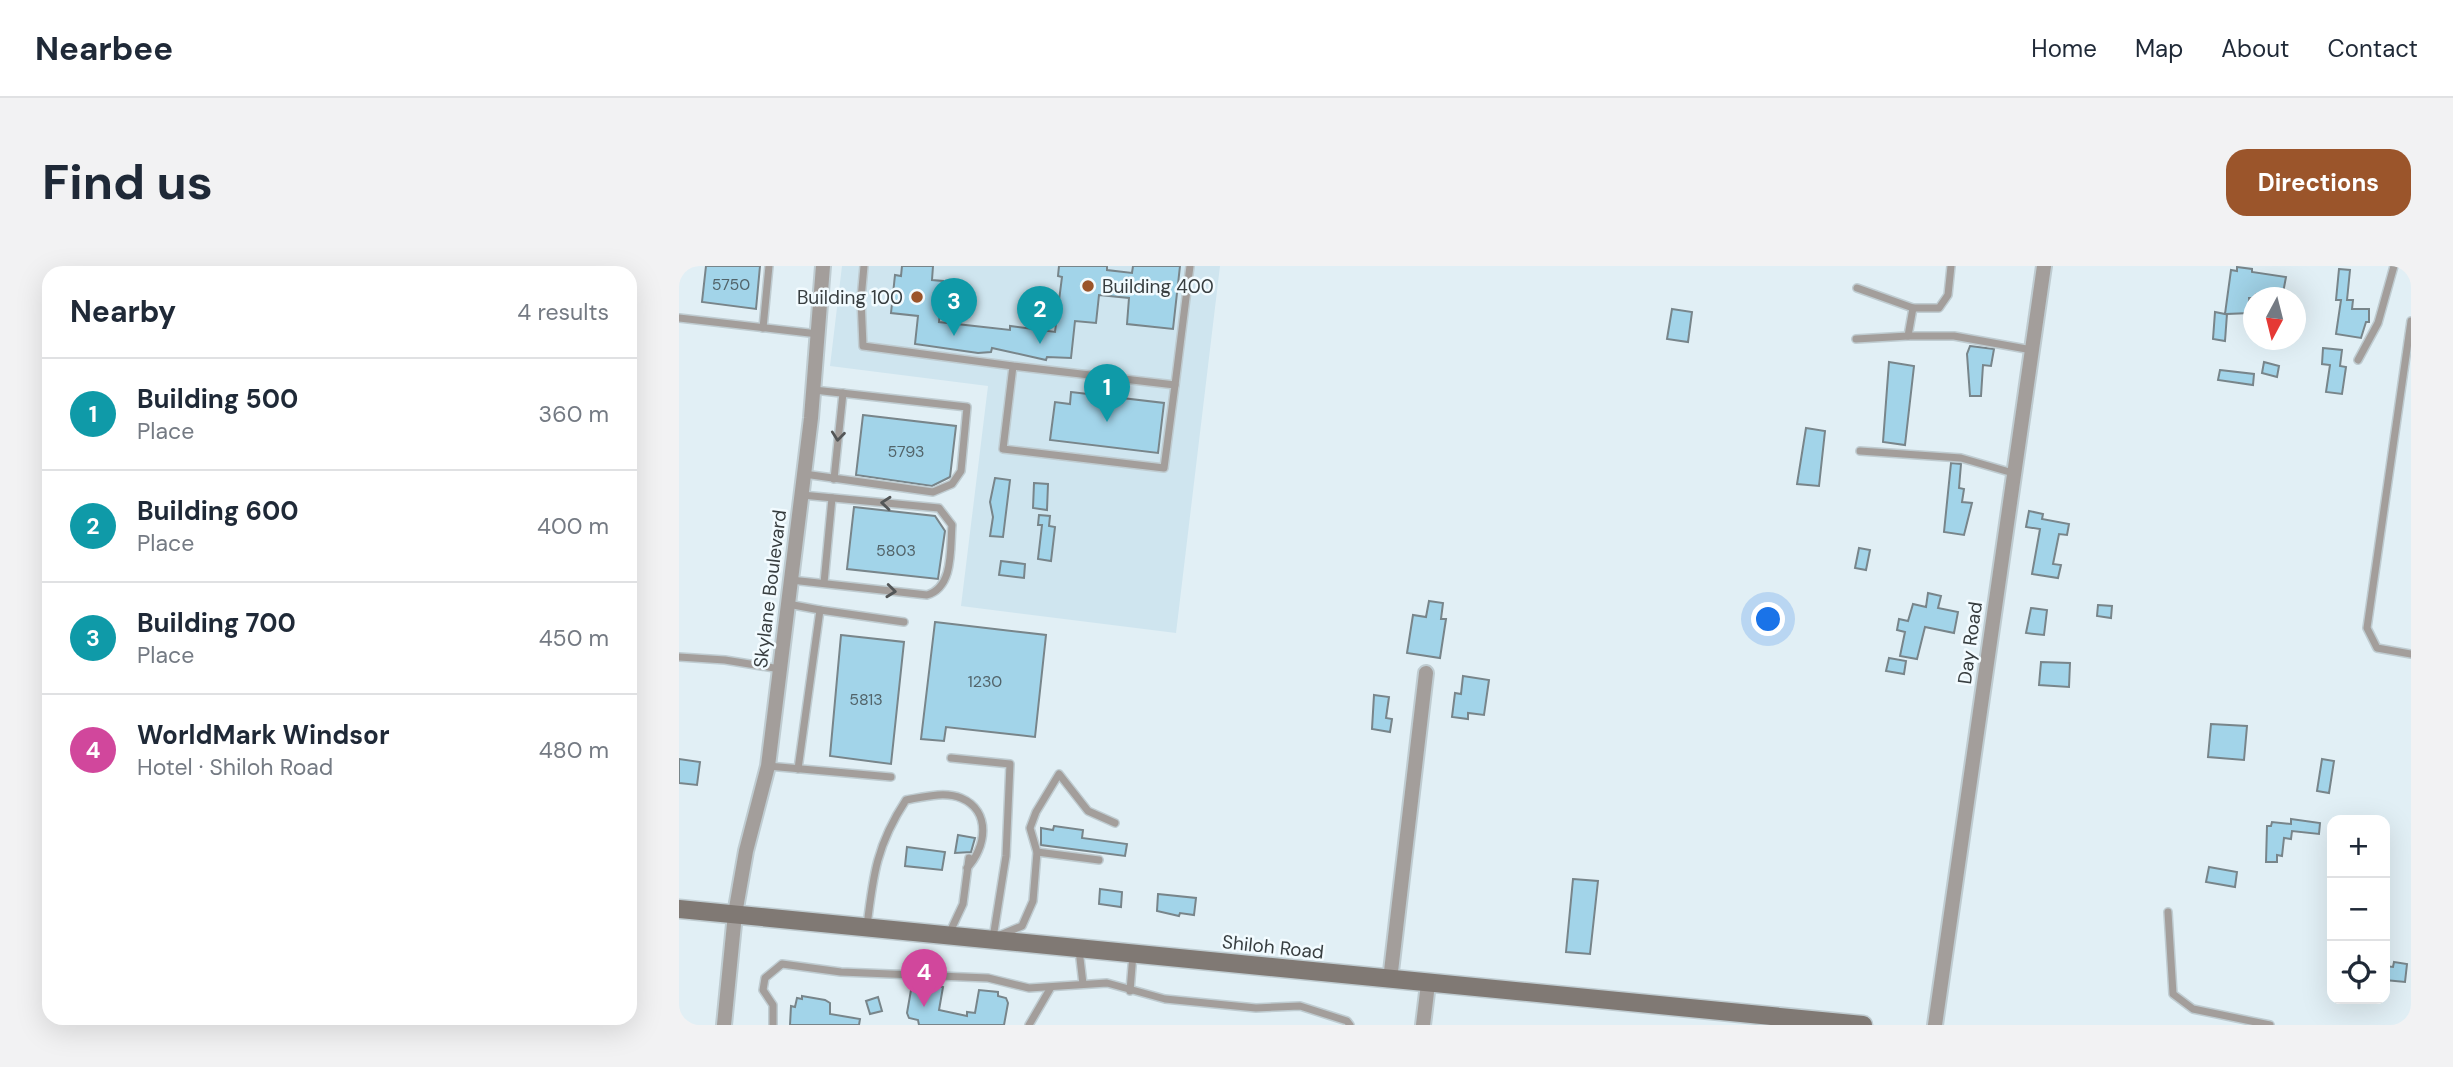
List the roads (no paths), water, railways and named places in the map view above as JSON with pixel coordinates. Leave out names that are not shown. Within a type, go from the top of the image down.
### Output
[{"type":"main road","name":"Shiloh Road","points":[[679,909],[1863,1025]]},
{"type":"street","name":"Skylane Boulevard","points":[[724,1025],[735,914],[746,851],[768,766],[804,474],[819,334],[823,266]]},
{"type":"street","name":"Day Road","points":[[1935,1025],[2044,266]]},
{"type":"street","points":[[1389,980],[1426,673]]},
{"type":"street","points":[[1423,1025],[1428,984]]},
{"type":"lane","points":[[763,328],[769,266]]},
{"type":"lane","points":[[864,266],[861,299],[863,346],[1175,385]]},
{"type":"lane","points":[[1013,366],[1003,449],[1164,468],[1190,266]]},
{"type":"lane","points":[[1857,288],[1913,308],[1939,308],[1948,295],[1951,266]]},
{"type":"lane","points":[[2358,360],[2378,324],[2394,266]]},
{"type":"lane","points":[[1908,336],[1913,308]]},
{"type":"lane","points":[[679,318],[819,334]]},
{"type":"lane","points":[[2411,321],[2367,628],[2377,648],[2411,654]]},
{"type":"lane","points":[[1856,339],[1954,337],[2032,350]]},
{"type":"lane","points":[[804,474],[933,492],[952,484],[961,471],[967,408],[811,390]]},
{"type":"lane","points":[[834,479],[843,393]]},
{"type":"lane","points":[[1860,451],[1961,458],[2014,473]]},
{"type":"lane","points":[[915,505],[918,490]]},
{"type":"lane","points":[[791,580],[927,594],[938,591],[946,580],[952,525],[939,508],[801,494]]},
{"type":"lane","points":[[824,583],[832,498]]},
{"type":"lane","points":[[788,604],[904,622]]},
{"type":"lane","points":[[798,769],[820,610]]},
{"type":"lane","points":[[679,657],[725,660],[780,669]]},
{"type":"lane","points":[[951,758],[1010,764],[1006,856],[993,938]]},
{"type":"lane","points":[[768,766],[891,777]]},
{"type":"lane","points":[[993,938],[1022,926],[1033,901],[1037,852],[1030,828],[1049,786],[1059,774],[1088,811],[1115,824]]},
{"type":"lane","points":[[867,927],[873,870],[890,828],[906,800],[936,795],[960,797],[975,807],[983,825],[981,846],[979,855],[967,868]]},
{"type":"lane","points":[[1037,852],[1099,860]]},
{"type":"lane","points":[[949,934],[963,904],[968,858]]},
{"type":"lane","points":[[2168,912],[2173,994],[2193,1009],[2270,1025]]},
{"type":"lane","points":[[1079,949],[1083,984]]},
{"type":"lane","points":[[1130,991],[1133,954]]},
{"type":"lane","points":[[773,1025],[773,1005],[763,990],[765,978],[782,964],[841,972],[988,978],[1029,988],[1107,984],[1165,999],[1256,1008],[1300,1006],[1347,1021],[1350,1025]]},
{"type":"lane","points":[[1029,1025],[1050,989]]},
{"type":"place","name":"Building 400","points":[[1088,286]]},
{"type":"place","name":"Building 100","points":[[917,297]]},
{"type":"place","name":"Building 700","points":[[954,336]]},
{"type":"place","name":"Building 600","points":[[1040,344]]},
{"type":"place","name":"Building 500","points":[[1107,422]]},
{"type":"place","name":"WorldMark Windsor","points":[[924,1007]]}]
